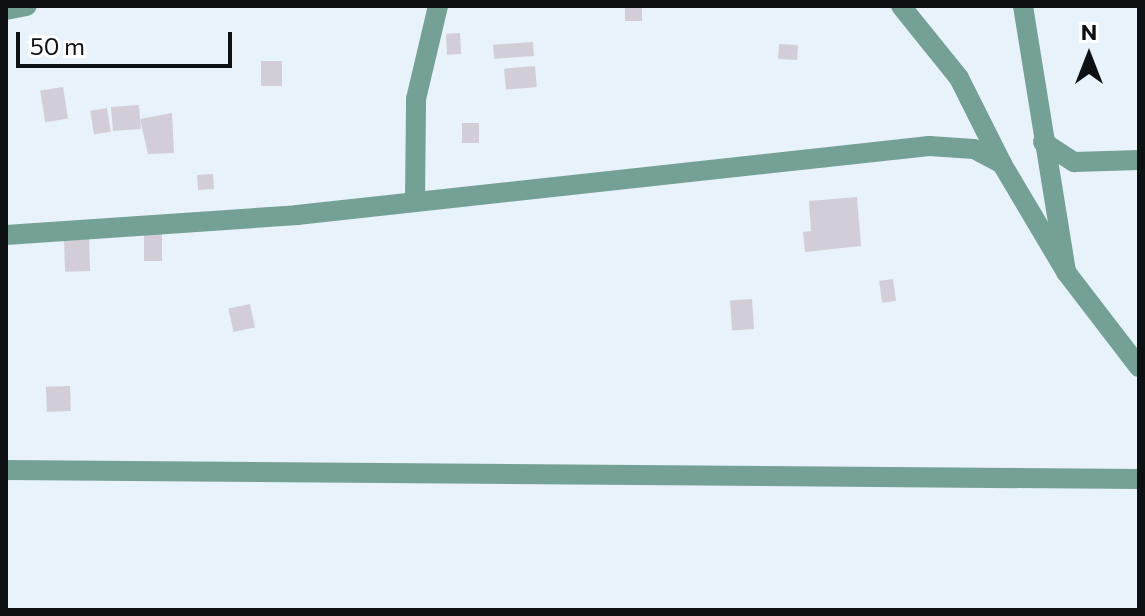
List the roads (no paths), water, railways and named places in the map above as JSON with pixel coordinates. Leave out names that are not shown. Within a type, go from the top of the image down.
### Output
[{"type":"street","points":[[6,10],[24,6]]},
{"type":"street","points":[[415,201],[416,99],[438,6]]},
{"type":"street","points":[[901,6],[959,78],[1002,164],[1066,272],[1139,367]]},
{"type":"street","points":[[1023,6],[1066,272]]},
{"type":"street","points":[[1043,142],[1074,162],[1136,163]]},
{"type":"street","points":[[6,235],[415,201],[883,147],[974,149],[1002,164]]},
{"type":"street","points":[[6,470],[1139,479]]}]
